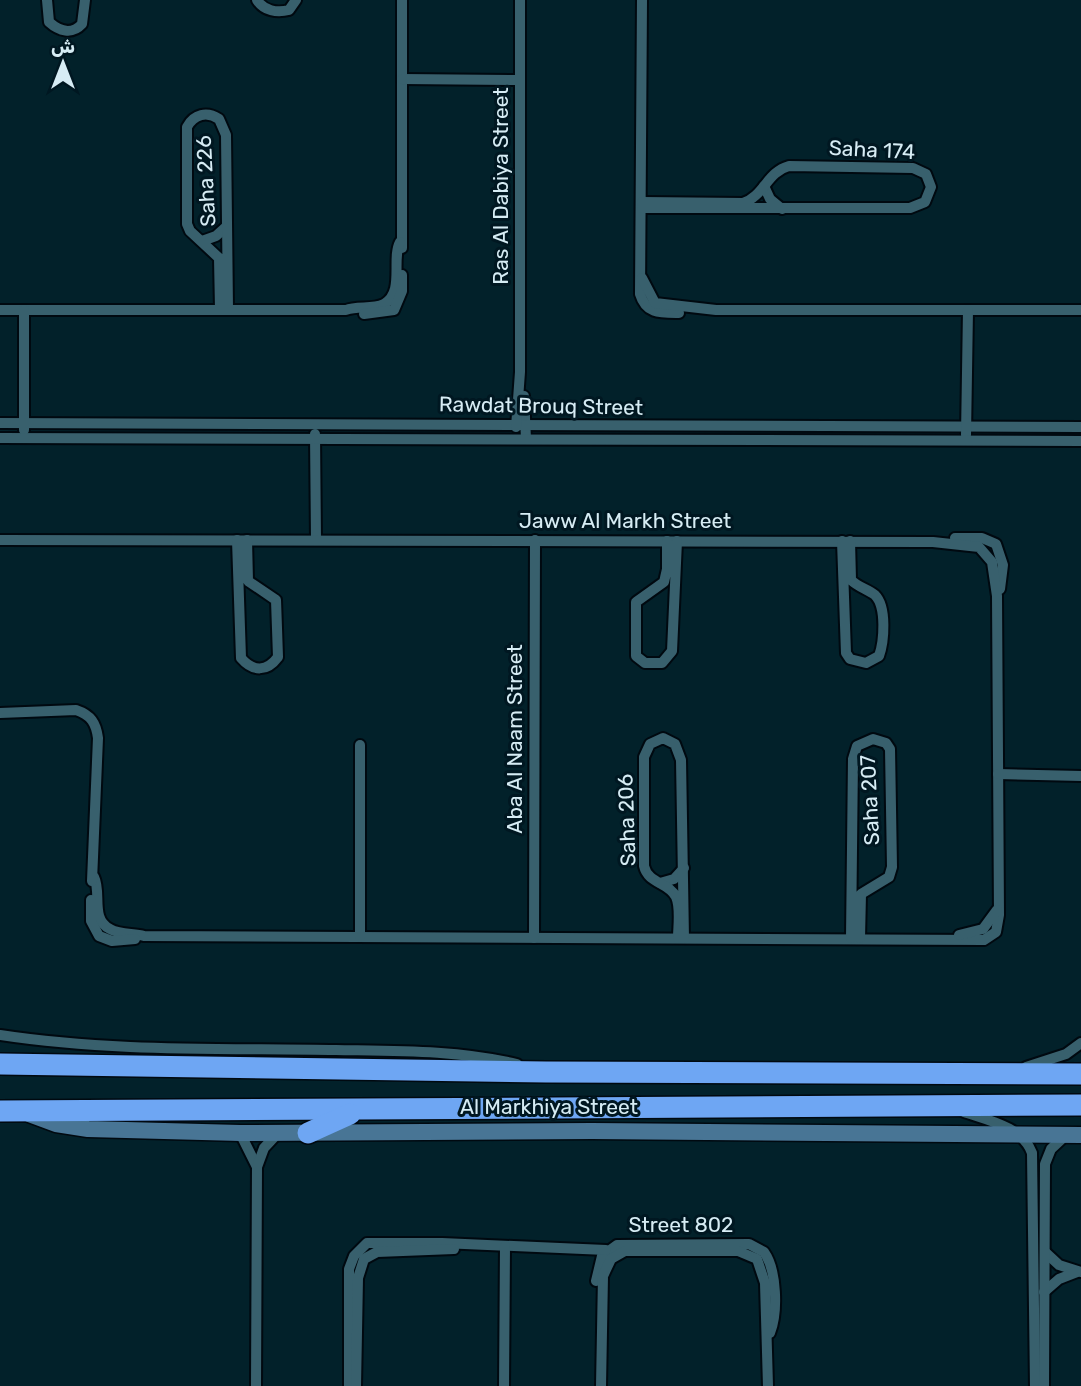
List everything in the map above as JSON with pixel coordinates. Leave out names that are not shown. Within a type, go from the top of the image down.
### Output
[{"type":"highway","name":"Al Markhiya Street","points":[[0,1064],[547,1072],[1081,1074]]},
{"type":"highway","name":"Al Markhiya Street","points":[[10,1111],[1081,1105]]},
{"type":"highway","points":[[308,1133],[358,1110]]},
{"type":"main road","name":"Al Markhiya Street","points":[[10,1111],[69,1127],[240,1133],[1077,1132]]},
{"type":"street","points":[[47,0],[49,22],[64,30],[73,30],[82,24],[85,0]]},
{"type":"street","points":[[257,0],[265,8],[275,12],[289,10],[296,0]]},
{"type":"street","points":[[0,310],[346,310],[376,307],[388,301],[394,290],[400,242],[402,0]]},
{"type":"street","name":"Ras Al Dabiya Street","points":[[520,0],[521,439]]},
{"type":"street","points":[[642,0],[640,294],[650,311],[705,314],[716,310],[1081,310]]},
{"type":"street","points":[[402,79],[520,80]]},
{"type":"street","name":"Saha 226","points":[[197,116],[214,116],[224,128],[227,226],[224,309],[219,258],[190,231],[186,217],[186,135],[190,121],[197,116]]},
{"type":"street","name":"Saha 174","points":[[789,166],[913,168],[926,174],[931,187],[929,196],[919,207],[782,209],[642,205],[743,203],[756,197],[774,173],[789,166]]},
{"type":"street","points":[[764,186],[770,199],[782,209]]},
{"type":"street","points":[[202,241],[216,236],[227,226]]},
{"type":"street","points":[[24,310],[24,438]]},
{"type":"street","points":[[966,441],[968,310]]},
{"type":"street","name":"Rawdat Brouq Street","points":[[0,423],[520,423],[967,429],[1081,427]]},
{"type":"street","points":[[315,425],[316,539]]},
{"type":"street","name":"Rawdat Brouq Street","points":[[0,438],[797,438],[1081,441]]},
{"type":"street","name":"Jaww Al Markh Street","points":[[0,540],[846,541],[972,545],[985,550],[992,562],[997,596],[997,910],[986,926],[974,934],[921,938],[144,936],[116,932],[103,924],[99,916],[94,877],[97,731],[86,713],[64,709],[53,712],[0,713]]},
{"type":"street","points":[[242,540],[248,581],[257,589],[271,595],[278,607],[278,657],[264,669],[255,669],[241,658],[238,604],[242,540]]},
{"type":"street","name":"Aba Al Naam Street","points":[[534,938],[535,540]]},
{"type":"street","points":[[672,541],[674,605],[670,657],[662,663],[645,663],[635,650],[634,608],[640,597],[653,590],[666,576],[672,541]]},
{"type":"street","points":[[846,541],[849,574],[854,583],[878,598],[882,611],[881,650],[874,660],[857,662],[846,653],[843,604],[846,541]]},
{"type":"street","points":[[238,604],[257,589]]},
{"type":"street","points":[[653,590],[665,595],[674,605]]},
{"type":"street","points":[[843,604],[864,590]]},
{"type":"street","name":"Saha 206","points":[[663,738],[675,744],[681,753],[684,868],[681,938],[677,900],[671,890],[648,876],[643,866],[644,757],[650,744],[663,738]]},
{"type":"street","name":"Saha 207","points":[[880,740],[886,743],[891,757],[892,867],[889,877],[874,885],[860,898],[856,938],[851,871],[854,751],[862,741],[880,740]]},
{"type":"street","points":[[360,744],[360,937]]},
{"type":"street","points":[[998,774],[1081,776]]},
{"type":"street","points":[[660,883],[674,878],[684,868]]},
{"type":"street","points":[[851,871],[861,881],[874,885]]},
{"type":"street","name":"Al Markhiya Street","points":[[0,1035],[85,1046],[404,1049],[480,1056],[547,1072]]},
{"type":"street","points":[[1009,1072],[1066,1054],[1081,1043]]},
{"type":"street","points":[[944,1104],[997,1123],[1030,1145],[1034,1163],[1035,1386]]},
{"type":"street","points":[[1044,1386],[1046,1156],[1077,1132]]},
{"type":"street","points":[[240,1133],[257,1167]]},
{"type":"street","points":[[256,1386],[257,1167],[264,1148],[278,1133]]},
{"type":"street","points":[[349,1386],[349,1269],[357,1251],[375,1242],[606,1250]]},
{"type":"street","name":"Street 802","points":[[595,1386],[596,1275],[606,1250],[624,1244],[739,1243],[757,1247],[769,1259],[772,1271],[773,1327],[769,1336]]},
{"type":"street","points":[[356,1386],[358,1278],[364,1258],[377,1252],[449,1251],[463,1246]]},
{"type":"street","points":[[504,1386],[505,1247]]},
{"type":"street","name":"Street 802","points":[[601,1386],[603,1276],[607,1263],[620,1252],[738,1251],[754,1256],[764,1273],[769,1336],[768,1386]]},
{"type":"street","points":[[1045,1252],[1059,1265],[1079,1272]]},
{"type":"street","points":[[1044,1292],[1059,1279],[1079,1272]]}]
